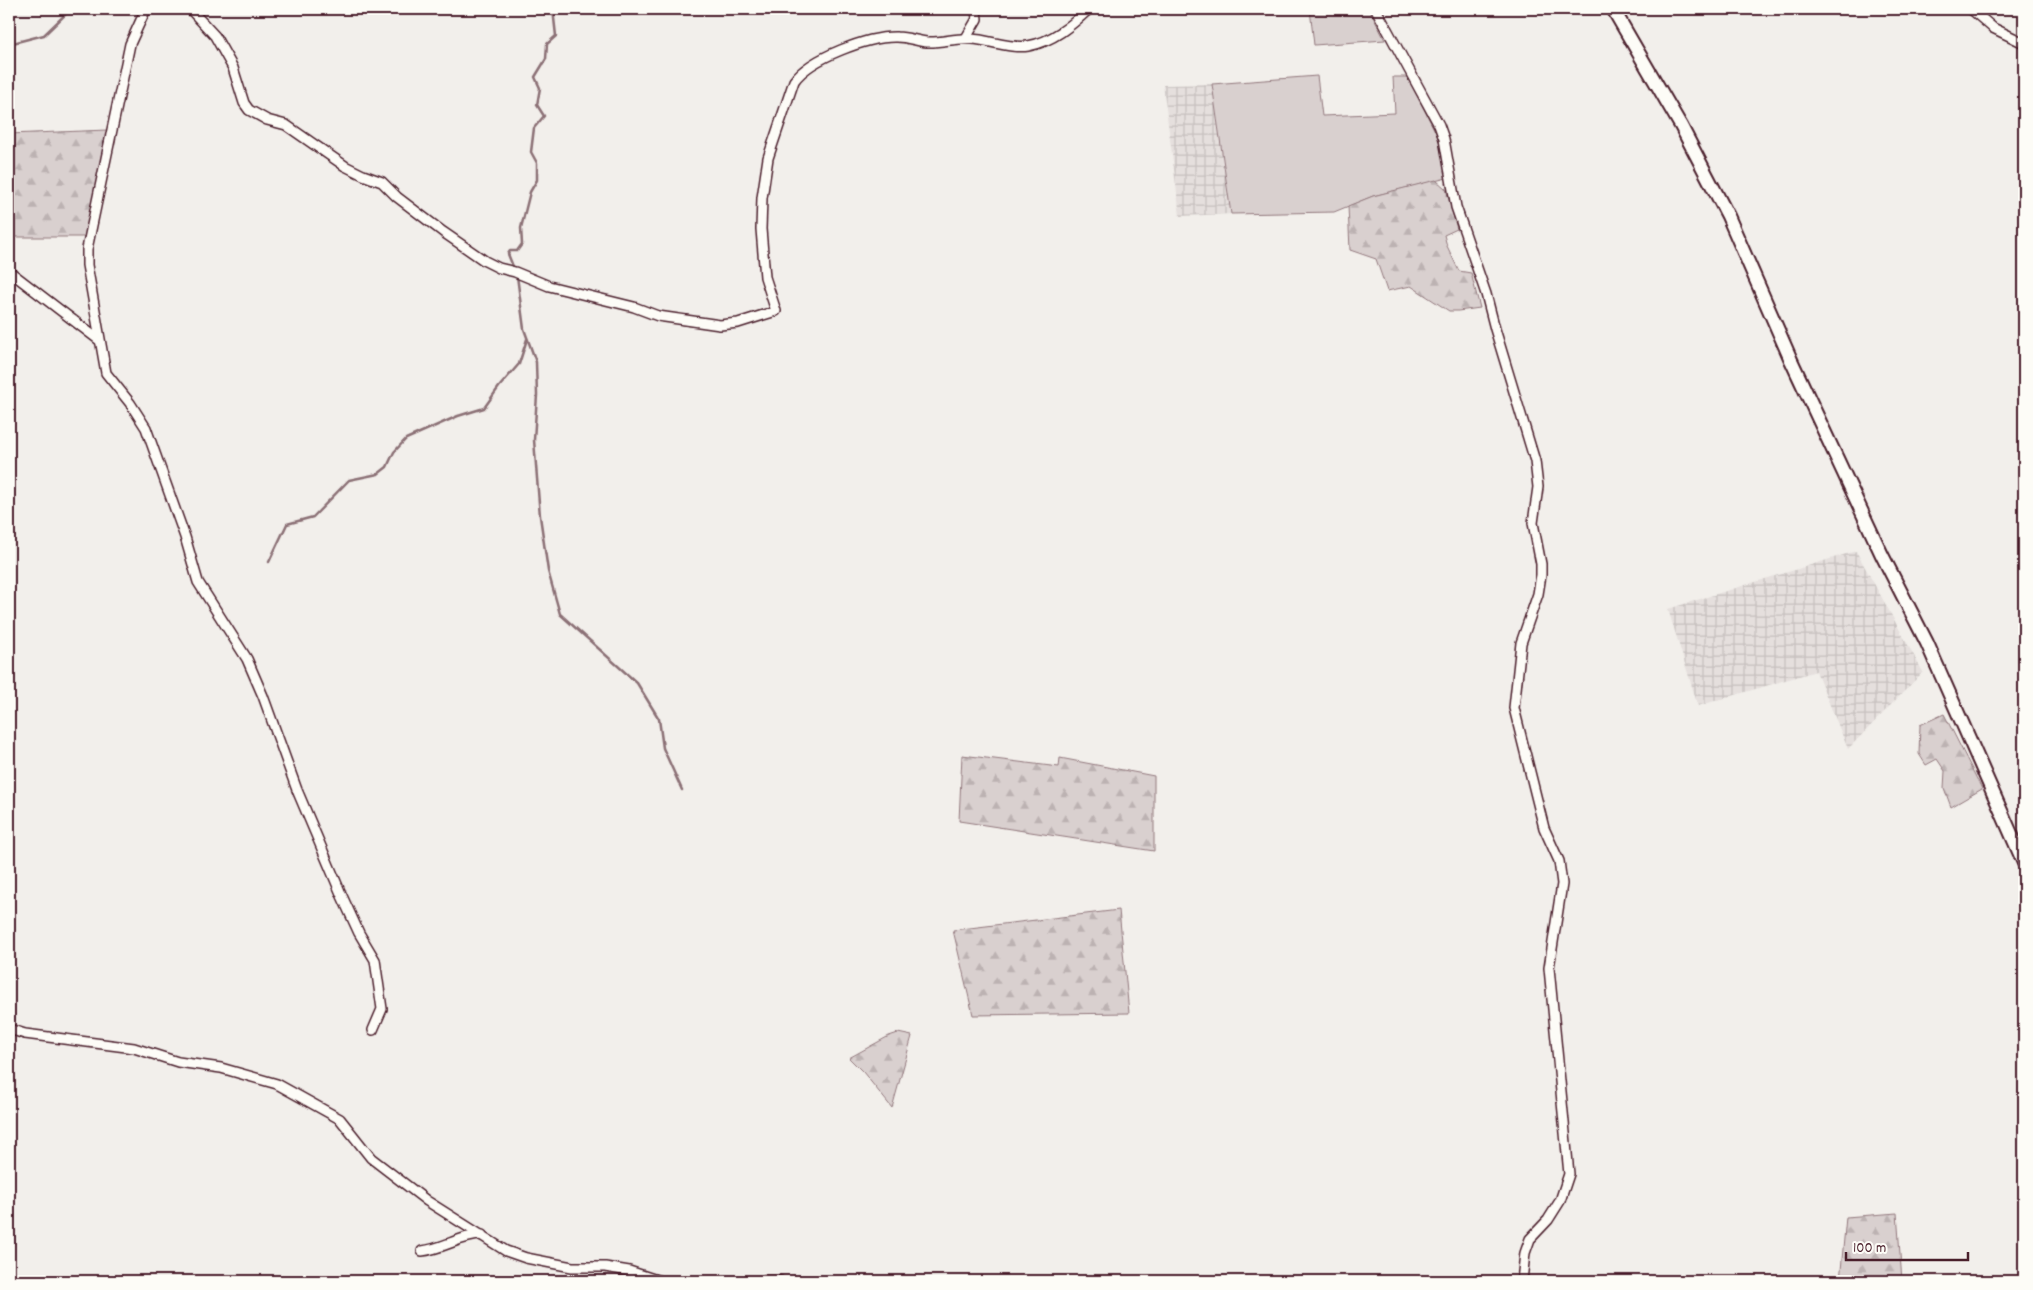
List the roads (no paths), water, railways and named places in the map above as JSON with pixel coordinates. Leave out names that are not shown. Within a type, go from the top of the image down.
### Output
[{"type":"main road","points":[[1613,9],[1681,126],[1728,216],[1791,360],[1882,555],[1927,643],[2024,864]]},
{"type":"street","points":[[146,9],[130,44],[87,250],[87,265],[106,373],[130,403],[146,428],[185,537],[198,582],[247,659],[263,696],[297,790],[338,887],[359,934],[375,960],[382,1009],[373,1030]]},
{"type":"street","points":[[190,9],[215,36],[233,68],[244,103],[249,110],[267,120],[286,125],[345,166],[382,182],[397,197],[485,261],[548,286],[634,307],[658,316],[720,325],[738,323],[776,311],[765,277],[761,229],[764,172],[794,81],[800,72],[838,51],[878,39],[897,37],[927,42],[966,38],[1027,46],[1046,41],[1073,24],[1089,9]]},
{"type":"street","points":[[966,38],[977,19],[976,9]]},
{"type":"street","points":[[1376,9],[1439,125],[1444,139],[1456,207],[1486,294],[1535,461],[1537,476],[1538,487],[1533,523],[1541,564],[1541,575],[1538,594],[1521,643],[1514,708],[1544,828],[1559,861],[1562,884],[1549,968],[1569,1174],[1560,1201],[1548,1220],[1530,1240],[1525,1253],[1522,1281]]},
{"type":"street","points":[[1971,9],[1993,28],[2024,43]]},
{"type":"street","points":[[9,271],[99,340]]},
{"type":"street","points":[[9,1029],[25,1034],[134,1048],[178,1062],[221,1068],[277,1084],[340,1119],[371,1158],[427,1201],[506,1251],[526,1258],[572,1267],[605,1267],[629,1271],[660,1281]]},
{"type":"street","points":[[422,1251],[431,1250],[472,1235],[482,1235]]},
{"type":"street","points":[[758,1281],[780,1281]]},
{"type":"waterway","points":[[9,44],[44,35],[71,9]]},
{"type":"waterway","points":[[514,269],[508,254],[510,251],[517,251],[522,244],[521,228],[530,192],[537,180],[537,163],[531,152],[534,128],[544,116],[537,105],[540,88],[535,77],[546,59],[547,44],[556,36],[553,9]]},
{"type":"waterway","points":[[517,276],[524,329],[536,362],[537,395],[534,440],[540,516],[548,571],[560,614],[637,683],[659,719],[663,748],[682,790]]},
{"type":"waterway","points":[[269,562],[287,524],[313,517],[349,480],[378,474],[387,467],[394,452],[406,439],[458,416],[484,408],[519,364],[527,339]]}]
